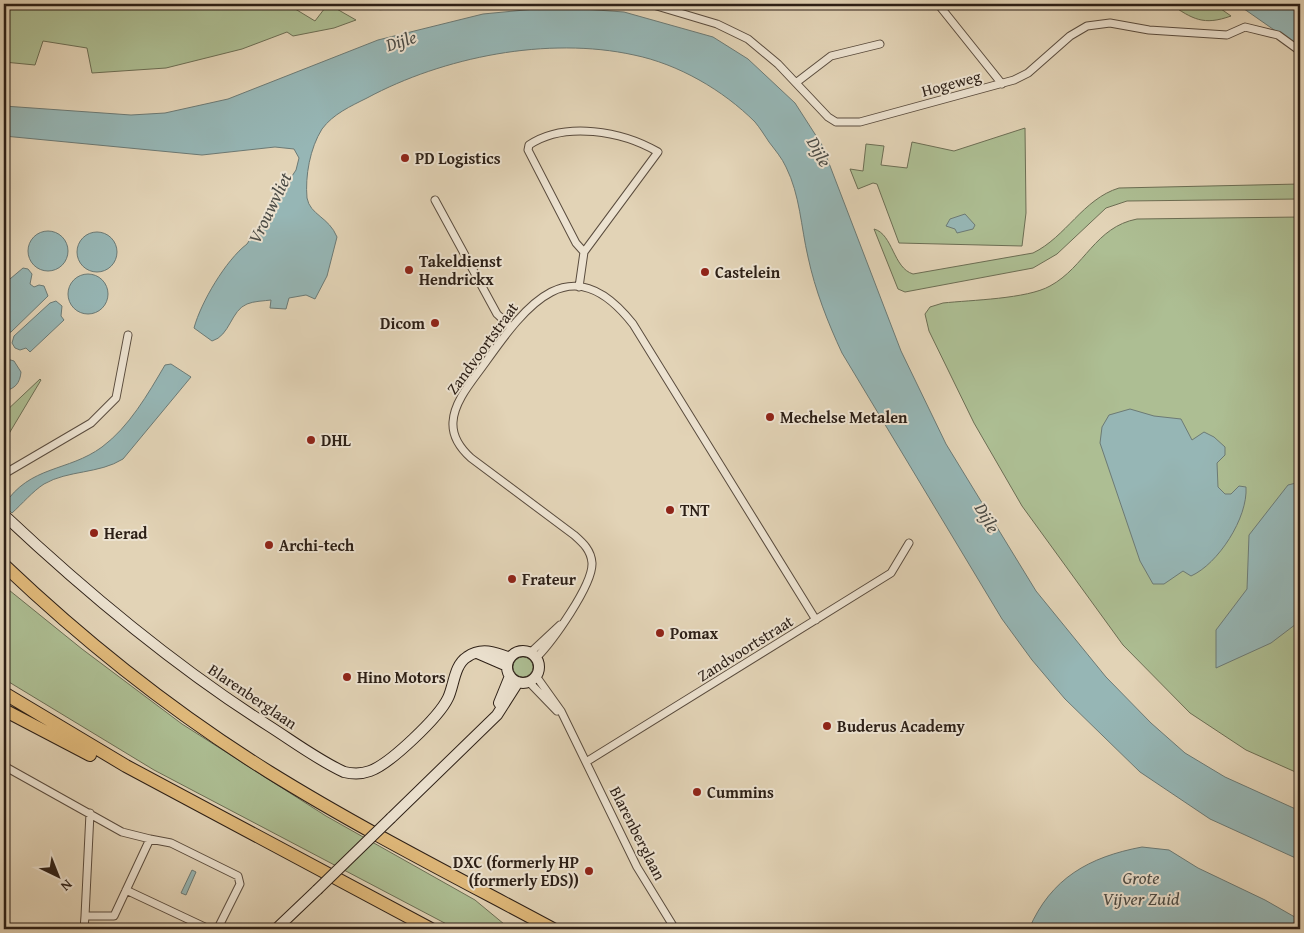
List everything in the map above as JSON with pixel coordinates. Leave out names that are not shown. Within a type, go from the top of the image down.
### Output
[{"type":"highway","points":[[4,565],[90,643],[176,710],[268,771],[356,823],[553,929]]},
{"type":"highway","points":[[4,692],[126,766],[431,929]]},
{"type":"highway","points":[[4,712],[104,762],[126,766]]},
{"type":"street","name":"Hogeweg","points":[[650,4],[717,24],[748,39],[797,82],[828,117],[844,123],[876,118],[1002,84],[1028,73],[1070,36],[1086,26],[1110,23],[1149,30],[1227,35],[1245,27],[1278,35],[1300,51]]},
{"type":"street","points":[[938,4],[1002,84]]},
{"type":"street","points":[[797,82],[831,56],[880,44]]},
{"type":"street","points":[[579,287],[584,252],[658,152],[645,144],[590,131],[542,136],[528,145],[528,150],[576,243],[584,252]]},
{"type":"street","points":[[435,200],[497,314],[511,327]]},
{"type":"street","name":"Zandvoortstraat","points":[[533,655],[562,623],[580,596],[590,575],[591,560],[585,544],[471,458],[462,449],[453,430],[454,415],[460,400],[528,306],[548,293],[562,288],[579,287],[606,296],[622,310],[633,324],[816,620]]},
{"type":"street","points":[[4,474],[91,423],[116,398],[128,335]]},
{"type":"street","name":"Blarenberglaan","points":[[4,515],[61,568],[154,646],[247,712],[344,772],[361,773],[374,769],[420,733],[442,710],[462,662],[477,653],[490,651],[518,673],[565,721],[637,867],[675,929]]},
{"type":"street","name":"Zandvoortstraat","points":[[586,762],[890,573],[909,543]]},
{"type":"street","points":[[276,929],[486,725],[508,686],[518,673],[538,667],[533,655],[517,652],[518,673]]},
{"type":"street","points":[[4,766],[128,835],[171,843],[238,876],[240,884],[219,926],[210,929],[126,890]]},
{"type":"street","points":[[84,929],[90,813]]},
{"type":"street","points":[[85,916],[114,916],[150,838]]},
{"type":"street","points":[[346,929],[360,929]]},
{"type":"green space","points":[[4,4],[287,4],[315,21],[328,4],[356,20],[334,28],[293,36],[287,32],[242,49],[166,68],[92,73],[87,48],[43,41],[35,65],[4,62]]},
{"type":"green space","points":[[369,4],[403,4],[380,10]]},
{"type":"green space","points":[[1170,4],[1214,4],[1231,16],[1205,21],[1185,14]]},
{"type":"green space","points":[[1025,128],[1026,213],[1022,246],[899,243],[877,184],[873,183],[858,189],[850,169],[863,171],[866,144],[884,146],[881,165],[907,168],[912,142],[954,151]]},
{"type":"green space","points":[[1300,184],[1300,199],[1127,201],[1106,208],[1057,254],[1033,268],[905,292],[898,289],[874,229],[885,237],[906,271],[913,274],[1033,253],[1055,238],[1095,201],[1106,193],[1119,188]]},
{"type":"green space","points":[[1300,217],[1300,774],[1246,750],[1190,713],[1123,645],[1022,506],[974,423],[929,331],[925,314],[930,307],[943,303],[1028,294],[1050,286],[1072,269],[1111,230],[1123,223],[1137,219]]},
{"type":"green space","points":[[41,380],[4,442],[4,413]]},
{"type":"green space","points":[[4,586],[82,649],[182,724],[326,816],[475,900],[510,929],[456,929],[154,770],[4,679]]},
{"type":"green space","points":[[523,657],[530,660],[533,667],[530,674],[523,677],[516,674],[513,667],[516,660]]},
{"type":"water","points":[[1237,4],[1288,4],[1300,12],[1300,48]]},
{"type":"water","name":"Dijle","points":[[556,7],[624,12],[713,37],[748,59],[795,103],[822,145],[901,351],[946,444],[1036,591],[1106,677],[1151,723],[1185,753],[1225,777],[1300,811],[1300,860],[1210,819],[1140,772],[1065,699],[1032,660],[1002,619],[842,353],[814,282],[797,200],[791,178],[784,164],[755,122],[729,99],[699,80],[667,65],[634,55],[601,50],[567,48],[532,49],[462,61],[429,71],[349,107],[331,119],[322,129],[314,145],[309,162],[307,198],[309,204],[334,230],[337,237],[327,276],[315,299],[306,295],[289,298],[286,309],[270,308],[271,300],[247,304],[237,312],[223,334],[212,341],[194,328],[202,306],[215,282],[231,260],[247,244],[296,170],[299,158],[294,149],[275,147],[202,155],[4,136],[4,106],[131,115],[165,113],[228,99],[378,40],[483,14]]},
{"type":"water","points":[[965,214],[975,225],[973,229],[957,233],[955,229],[946,226],[950,219]]},
{"type":"water","points":[[44,231],[52,231],[59,234],[65,240],[68,251],[65,262],[59,268],[52,271],[44,271],[37,268],[31,262],[28,255],[28,247],[31,240],[37,234]]},
{"type":"water","points":[[101,232],[108,235],[114,241],[117,252],[116,260],[108,269],[101,272],[93,272],[86,269],[78,260],[77,248],[80,241],[89,233]]},
{"type":"water","points":[[23,268],[28,269],[32,274],[30,284],[34,287],[44,286],[48,296],[11,332],[5,334],[4,284]]},
{"type":"water","points":[[92,274],[99,277],[105,283],[108,294],[107,302],[99,311],[92,314],[84,314],[77,311],[69,302],[68,290],[71,283],[80,275]]},
{"type":"water","points":[[56,301],[62,306],[61,316],[64,320],[30,352],[26,348],[20,350],[15,348],[12,343],[14,336],[50,303]]},
{"type":"water","points":[[4,358],[14,361],[21,372],[16,385],[4,391]]},
{"type":"water","points":[[171,364],[191,377],[123,459],[114,464],[63,476],[44,484],[12,513],[4,505],[14,492],[37,476],[89,455],[112,439],[137,409],[165,365]]},
{"type":"water","points":[[1130,409],[1154,416],[1181,419],[1192,440],[1204,432],[1214,437],[1225,447],[1225,455],[1217,463],[1218,487],[1225,494],[1231,494],[1239,486],[1246,487],[1242,512],[1237,526],[1221,551],[1201,570],[1191,576],[1183,571],[1164,584],[1153,584],[1140,561],[1100,443],[1102,427],[1109,415]]},
{"type":"water","points":[[1300,482],[1300,621],[1271,643],[1216,668],[1216,630],[1247,589],[1249,535],[1288,485]]},
{"type":"water","name":"Grote Vijver Zuid","points":[[1142,847],[1169,850],[1198,868],[1265,900],[1300,920],[1300,929],[1029,929],[1048,896],[1060,883],[1089,864],[1123,851]]},
{"type":"water","points":[[192,870],[196,872],[186,895],[181,893]]},
{"type":"place","name":"PD Logistics","points":[[405,158]]},
{"type":"place","name":"Takeldienst Hendrickx","points":[[409,270]]},
{"type":"place","name":"Castelein","points":[[705,272]]},
{"type":"place","name":"Dicom","points":[[435,323]]},
{"type":"place","name":"Mechelse Metalen","points":[[770,417]]},
{"type":"place","name":"DHL","points":[[311,440]]},
{"type":"place","name":"TNT","points":[[670,510]]},
{"type":"place","name":"Herad","points":[[94,533]]},
{"type":"place","name":"Archi-tech","points":[[269,545]]},
{"type":"place","name":"Frateur","points":[[512,579]]},
{"type":"place","name":"Pomax","points":[[660,633]]},
{"type":"place","name":"Hino Motors","points":[[347,677]]},
{"type":"place","name":"Buderus Academy","points":[[827,726]]},
{"type":"place","name":"Cummins","points":[[697,792]]},
{"type":"place","name":"DXC (formerly HP (formerly EDS))","points":[[589,871]]},
{"type":"water label","name":"Vrouwvliet","points":[[270,208]]}]
